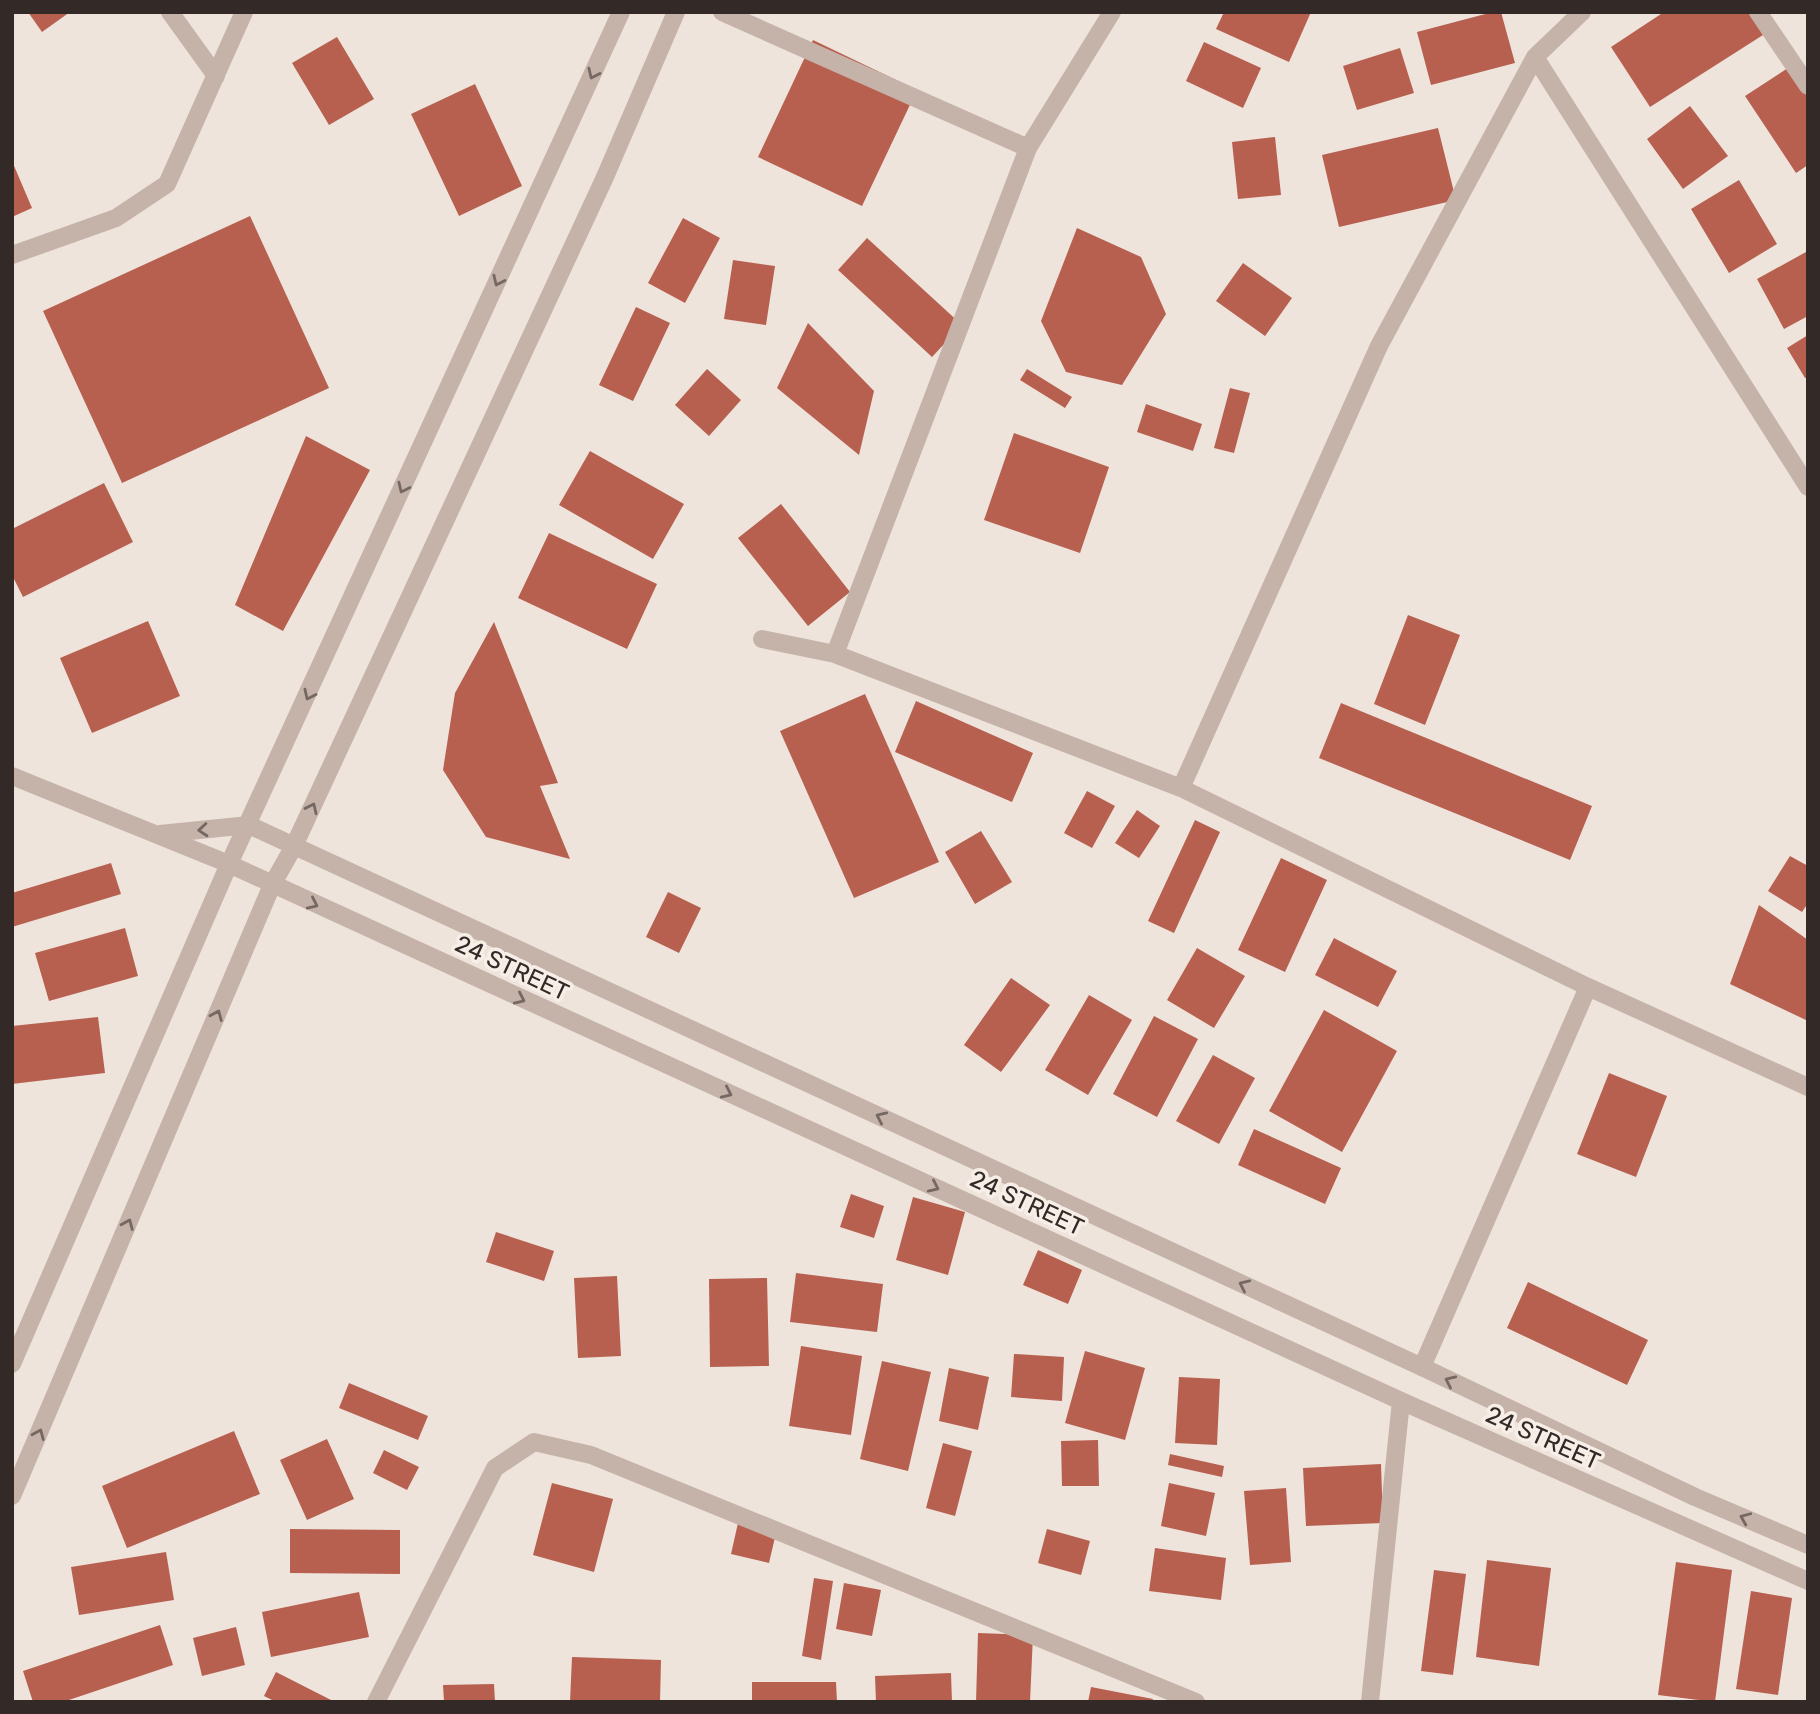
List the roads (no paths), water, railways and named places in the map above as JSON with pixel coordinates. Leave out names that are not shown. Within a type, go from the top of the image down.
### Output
[{"type":"street","points":[[170,12],[216,76]]},
{"type":"street","points":[[12,255],[116,218],[167,184],[244,12]]},
{"type":"street","points":[[12,1364],[229,864],[621,12]]},
{"type":"street","points":[[12,1496],[272,885],[294,846],[605,177],[676,12]]},
{"type":"street","points":[[722,12],[1028,148]]},
{"type":"street","points":[[835,654],[1028,148],[1112,12]]},
{"type":"street","points":[[1758,12],[1808,86]]},
{"type":"street","points":[[1181,788],[1380,346],[1535,57],[1577,14]]},
{"type":"street","points":[[1535,57],[1808,487]]},
{"type":"street","points":[[762,639],[835,654],[1181,788],[1588,987],[1808,1087]]},
{"type":"street","name":"24 STREET","points":[[12,776],[229,864],[1401,1401],[1808,1581]]},
{"type":"street","points":[[157,834],[249,825]]},
{"type":"street","name":"24 STREET","points":[[249,825],[1422,1367],[1695,1497],[1808,1545]]},
{"type":"street","points":[[1422,1367],[1588,987]]},
{"type":"street","points":[[1370,1702],[1401,1401]]},
{"type":"street","points":[[376,1702],[495,1468],[534,1442],[604,1460],[1196,1702]]}]
